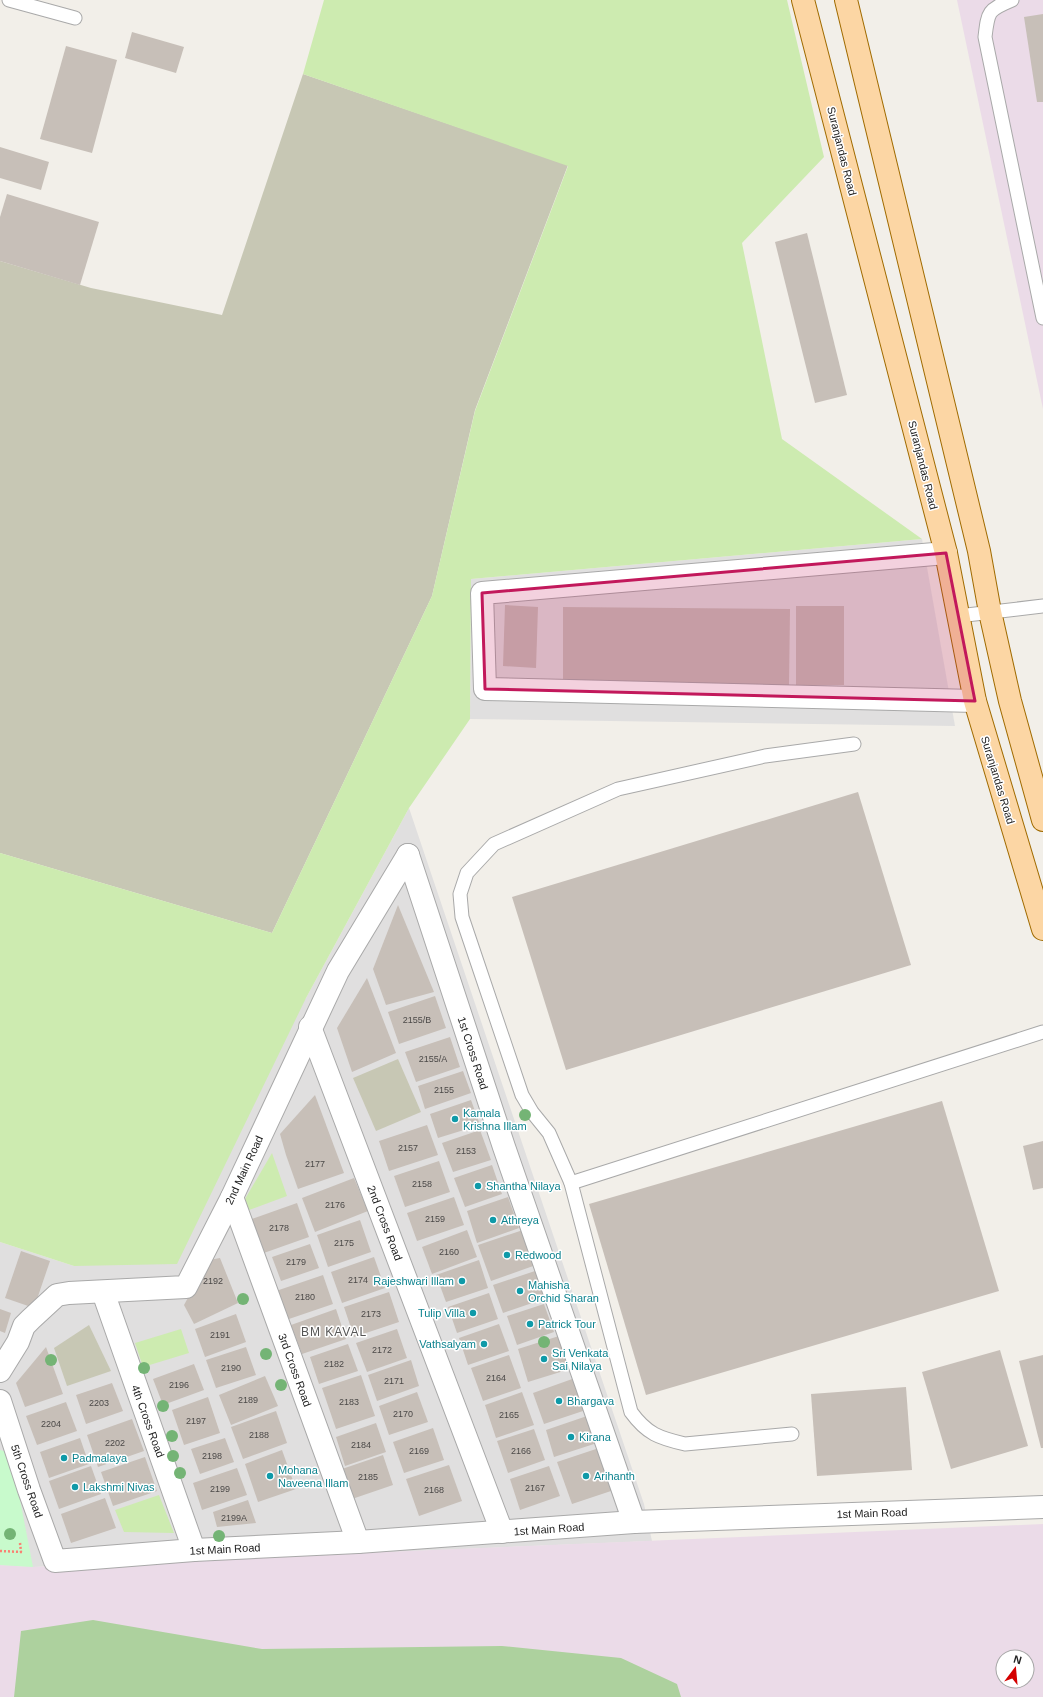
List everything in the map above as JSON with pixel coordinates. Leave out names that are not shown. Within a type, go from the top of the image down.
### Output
[{"type":"main road","name":"Suranjandas Road","points":[[803,0],[946,553],[975,701],[1043,929]]},
{"type":"main road","points":[[846,0],[979,551],[990,612],[1010,701],[1043,820]]},
{"type":"street","points":[[946,553],[482,594],[485,688],[975,701]]},
{"type":"street","name":"2nd Main Road","points":[[0,1371],[18,1342],[24,1326],[57,1295],[186,1287],[232,1197],[310,1027],[338,971],[408,855]]},
{"type":"street","name":"1st Cross Road","points":[[408,855],[504,1147],[634,1522]]},
{"type":"street","name":"2nd Cross Road","points":[[310,1027],[502,1532]]},
{"type":"street","name":"3rd Cross Road","points":[[232,1197],[358,1542]]},
{"type":"street","name":"4th Cross Road","points":[[103,1292],[194,1550]]},
{"type":"street","name":"5th Cross Road","points":[[0,1401],[29,1490],[55,1561]]},
{"type":"street","name":"1st Main Road","points":[[55,1561],[194,1550],[358,1542],[634,1522],[1043,1507]]},
{"type":"lane","points":[[9,0],[75,18]]},
{"type":"lane","points":[[1012,0],[993,8],[987,18],[985,37],[1043,318]]},
{"type":"lane","points":[[958,616],[1043,606]]},
{"type":"lane","points":[[792,1434],[685,1444],[668,1440],[641,1427],[631,1412],[571,1183],[549,1133],[532,1112],[522,1095],[462,917],[460,894],[467,873],[494,844],[618,789],[764,756],[854,744]]},
{"type":"lane","points":[[571,1183],[1043,1032]]},
{"type":"path","points":[[0,1551],[21,1552]]},
{"type":"highlighted area","points":[[946,553],[975,701],[485,689],[482,593]]},
{"type":"shaded area","points":[[957,0],[1043,0],[1043,409]]},
{"type":"shaded area","points":[[303,74],[568,165],[475,410],[432,596],[272,933],[0,853],[0,261],[91,288],[222,315]]},
{"type":"shaded area","points":[[922,539],[955,726],[470,719],[471,579]]},
{"type":"shaded area","points":[[409,808],[644,1504],[652,1541],[33,1567],[0,1565],[0,1242],[74,1266],[306,998]]},
{"type":"shaded area","points":[[398,1059],[421,1112],[376,1131],[353,1078]]},
{"type":"shaded area","points":[[89,1325],[111,1371],[67,1386],[54,1348]]},
{"type":"shaded area","points":[[1043,1524],[1043,1697],[0,1697],[0,1565],[33,1567]]},
{"type":"green space","points":[[324,0],[787,0],[824,157],[742,243],[782,439],[922,539],[471,579],[470,719],[409,808],[306,998],[177,1264],[74,1266],[0,1242],[0,853],[272,933],[432,596],[475,411],[568,166],[303,74]]},
{"type":"green space","points":[[272,1153],[287,1196],[249,1210],[245,1199]]},
{"type":"green space","points":[[181,1329],[189,1353],[143,1367],[135,1343]]},
{"type":"green space","points":[[0,1450],[11,1453],[33,1567],[0,1565]]},
{"type":"green space","points":[[159,1495],[174,1533],[124,1532],[115,1510]]},
{"type":"green space","points":[[93,1620],[262,1649],[502,1646],[621,1658],[677,1684],[681,1697],[14,1697],[21,1631]]},
{"type":"building","points":[[1043,14],[1043,102],[1037,102],[1024,17]]},
{"type":"building","points":[[132,32],[184,47],[176,73],[125,58]]},
{"type":"building","points":[[66,46],[117,60],[92,153],[40,139]]},
{"type":"building","points":[[0,147],[49,162],[41,190],[0,178]]},
{"type":"building","points":[[7,194],[99,222],[80,285],[0,261],[0,217]]},
{"type":"building","points":[[807,233],[847,395],[815,403],[775,242]]},
{"type":"building","points":[[505,605],[538,607],[536,668],[503,666]]},
{"type":"building","points":[[796,606],[844,606],[844,685],[796,685]]},
{"type":"building","points":[[563,607],[790,609],[789,685],[563,684]]},
{"type":"building","points":[[858,792],[911,965],[566,1070],[512,897]]},
{"type":"building","points":[[398,905],[434,992],[386,1005],[373,969]]},
{"type":"building","points":[[367,978],[396,1053],[352,1072],[337,1028]]},
{"type":"building","points":[[435,996],[446,1028],[399,1044],[388,1012]]},
{"type":"building","points":[[450,1037],[460,1067],[416,1082],[405,1052]]},
{"type":"building","points":[[463,1071],[471,1093],[425,1109],[418,1086]]},
{"type":"building","points":[[315,1095],[344,1173],[298,1189],[280,1134]]},
{"type":"building","name":"Kamala Krishna Illam","points":[[471,1100],[480,1125],[438,1138],[430,1114]]},
{"type":"building","points":[[942,1101],[999,1291],[646,1395],[589,1204]]},
{"type":"building","points":[[427,1125],[438,1155],[389,1171],[379,1141]]},
{"type":"building","points":[[480,1130],[491,1160],[453,1172],[442,1143]]},
{"type":"building","points":[[1043,1141],[1043,1188],[1033,1190],[1023,1146]]},
{"type":"building","points":[[439,1161],[450,1192],[405,1207],[394,1176]]},
{"type":"building","name":"Shantha Nilaya","points":[[492,1165],[502,1194],[465,1207],[454,1178]]},
{"type":"building","points":[[354,1178],[368,1211],[315,1232],[302,1198]]},
{"type":"building","points":[[454,1197],[464,1225],[417,1241],[407,1213]]},
{"type":"building","name":"Athreya","points":[[508,1197],[519,1228],[477,1243],[467,1211]]},
{"type":"building","points":[[297,1203],[309,1237],[261,1254],[249,1220]]},
{"type":"building","points":[[360,1220],[371,1252],[328,1267],[317,1235]]},
{"type":"building","points":[[467,1230],[477,1257],[432,1274],[422,1247]]},
{"type":"building","name":"Redwood","points":[[523,1230],[536,1265],[491,1281],[478,1245]]},
{"type":"building","points":[[310,1244],[319,1268],[281,1281],[272,1257]]},
{"type":"building","points":[[21,1251],[50,1261],[34,1308],[5,1298]]},
{"type":"building","points":[[374,1257],[385,1288],[342,1303],[331,1272]]},
{"type":"building","points":[[220,1258],[238,1303],[194,1324],[184,1305],[209,1260]]},
{"type":"building","name":"Rajeshwari Illam","points":[[479,1260],[488,1288],[446,1302],[436,1275]]},
{"type":"building","name":"Mahisha Orchid Sharan","points":[[538,1270],[547,1298],[503,1313],[493,1285]]},
{"type":"building","points":[[323,1275],[333,1304],[286,1320],[276,1291]]},
{"type":"building","points":[[389,1292],[399,1322],[354,1337],[344,1307]]},
{"type":"building","name":"Tulip Villa","points":[[489,1293],[498,1319],[457,1333],[448,1307]]},
{"type":"building","name":"Patrick Tour","points":[[544,1304],[554,1332],[517,1345],[507,1316]]},
{"type":"building","points":[[0,1309],[11,1313],[5,1333],[0,1331]]},
{"type":"building","points":[[336,1309],[346,1339],[302,1354],[291,1325]]},
{"type":"building","points":[[236,1314],[246,1342],[205,1357],[195,1329]]},
{"type":"building","name":"Vathsalyam","points":[[499,1324],[509,1351],[468,1365],[459,1338]]},
{"type":"building","points":[[397,1329],[407,1358],[367,1372],[356,1343]]},
{"type":"building","name":"Sri Venkata Sai Nilaya","points":[[559,1336],[570,1369],[528,1382],[518,1349]]},
{"type":"building","points":[[348,1344],[358,1371],[319,1384],[310,1357]]},
{"type":"building","points":[[46,1347],[63,1394],[25,1407],[16,1383]]},
{"type":"building","points":[[246,1347],[256,1375],[216,1388],[206,1360]]},
{"type":"building","points":[[1000,1350],[1028,1446],[951,1469],[922,1372]]},
{"type":"building","points":[[509,1355],[521,1388],[483,1401],[471,1368]]},
{"type":"building","points":[[1043,1355],[1043,1448],[1041,1448],[1019,1361]]},
{"type":"building","points":[[411,1360],[419,1386],[377,1401],[368,1375]]},
{"type":"building","points":[[194,1364],[204,1390],[163,1405],[153,1379]]},
{"type":"building","points":[[361,1375],[375,1416],[336,1429],[322,1388]]},
{"type":"building","points":[[265,1376],[278,1406],[231,1425],[219,1395]]},
{"type":"building","name":"Bhargava","points":[[575,1378],[586,1410],[544,1424],[533,1393]]},
{"type":"building","points":[[112,1383],[123,1411],[86,1424],[76,1395]]},
{"type":"building","points":[[906,1387],[912,1470],[817,1476],[811,1394]]},
{"type":"building","points":[[417,1392],[428,1422],[389,1435],[379,1406]]},
{"type":"building","points":[[522,1392],[534,1425],[496,1438],[485,1405]]},
{"type":"building","points":[[208,1397],[220,1433],[184,1445],[172,1410]]},
{"type":"building","points":[[66,1402],[77,1431],[37,1445],[26,1416]]},
{"type":"building","points":[[276,1411],[287,1443],[243,1459],[231,1427]]},
{"type":"building","name":"Kirana","points":[[587,1416],[597,1443],[554,1457],[546,1430]]},
{"type":"building","points":[[132,1419],[144,1451],[98,1467],[87,1435]]},
{"type":"building","points":[[376,1423],[386,1452],[345,1466],[336,1437]]},
{"type":"building","points":[[433,1428],[444,1460],[404,1473],[393,1442]]},
{"type":"building","points":[[534,1429],[545,1460],[508,1473],[497,1441]]},
{"type":"building","name":"Padmalaya","points":[[80,1438],[89,1464],[49,1478],[40,1452]]},
{"type":"building","points":[[225,1438],[234,1462],[200,1474],[191,1449]]},
{"type":"building","name":"Arihanth","points":[[599,1448],[614,1490],[572,1504],[557,1462]]},
{"type":"building","name":"Mohana Naveena Illam","points":[[282,1450],[296,1489],[258,1502],[245,1464]]},
{"type":"building","points":[[383,1455],[393,1485],[352,1499],[342,1469]]},
{"type":"building","points":[[145,1457],[157,1491],[113,1506],[101,1472]]},
{"type":"building","points":[[449,1465],[462,1501],[419,1516],[406,1479]]},
{"type":"building","name":"Lakshmi Nivas","points":[[91,1466],[101,1494],[59,1509],[49,1481]]},
{"type":"building","points":[[549,1466],[560,1496],[520,1510],[510,1479]]},
{"type":"building","points":[[237,1468],[247,1495],[202,1510],[193,1483]]},
{"type":"building","points":[[105,1498],[116,1528],[71,1543],[61,1514]]},
{"type":"building","points":[[248,1500],[256,1523],[217,1527],[213,1512]]},
{"type":"place","name":"Kamala Krishna Illam","points":[[455,1119]]},
{"type":"place","name":"Shantha Nilaya","points":[[478,1186]]},
{"type":"place","name":"Athreya","points":[[493,1220]]},
{"type":"place","name":"Redwood","points":[[507,1255]]},
{"type":"place","name":"Rajeshwari Illam","points":[[462,1281]]},
{"type":"place","name":"Mahisha Orchid Sharan","points":[[520,1291]]},
{"type":"place","name":"Tulip Villa","points":[[473,1313]]},
{"type":"place","name":"Patrick Tour","points":[[530,1324]]},
{"type":"place","name":"Vathsalyam","points":[[484,1344]]},
{"type":"place","name":"Sri Venkata Sai Nilaya","points":[[544,1359]]},
{"type":"place","name":"Bhargava","points":[[559,1401]]},
{"type":"place","name":"Kirana","points":[[571,1437]]},
{"type":"place","name":"Padmalaya","points":[[64,1458]]},
{"type":"place","name":"Mohana Naveena Illam","points":[[270,1476]]},
{"type":"place","name":"Arihanth","points":[[586,1476]]},
{"type":"place","name":"Lakshmi Nivas","points":[[75,1487]]},
{"type":"district","name":"BM KAVAL","points":[[334,1332]]}]
